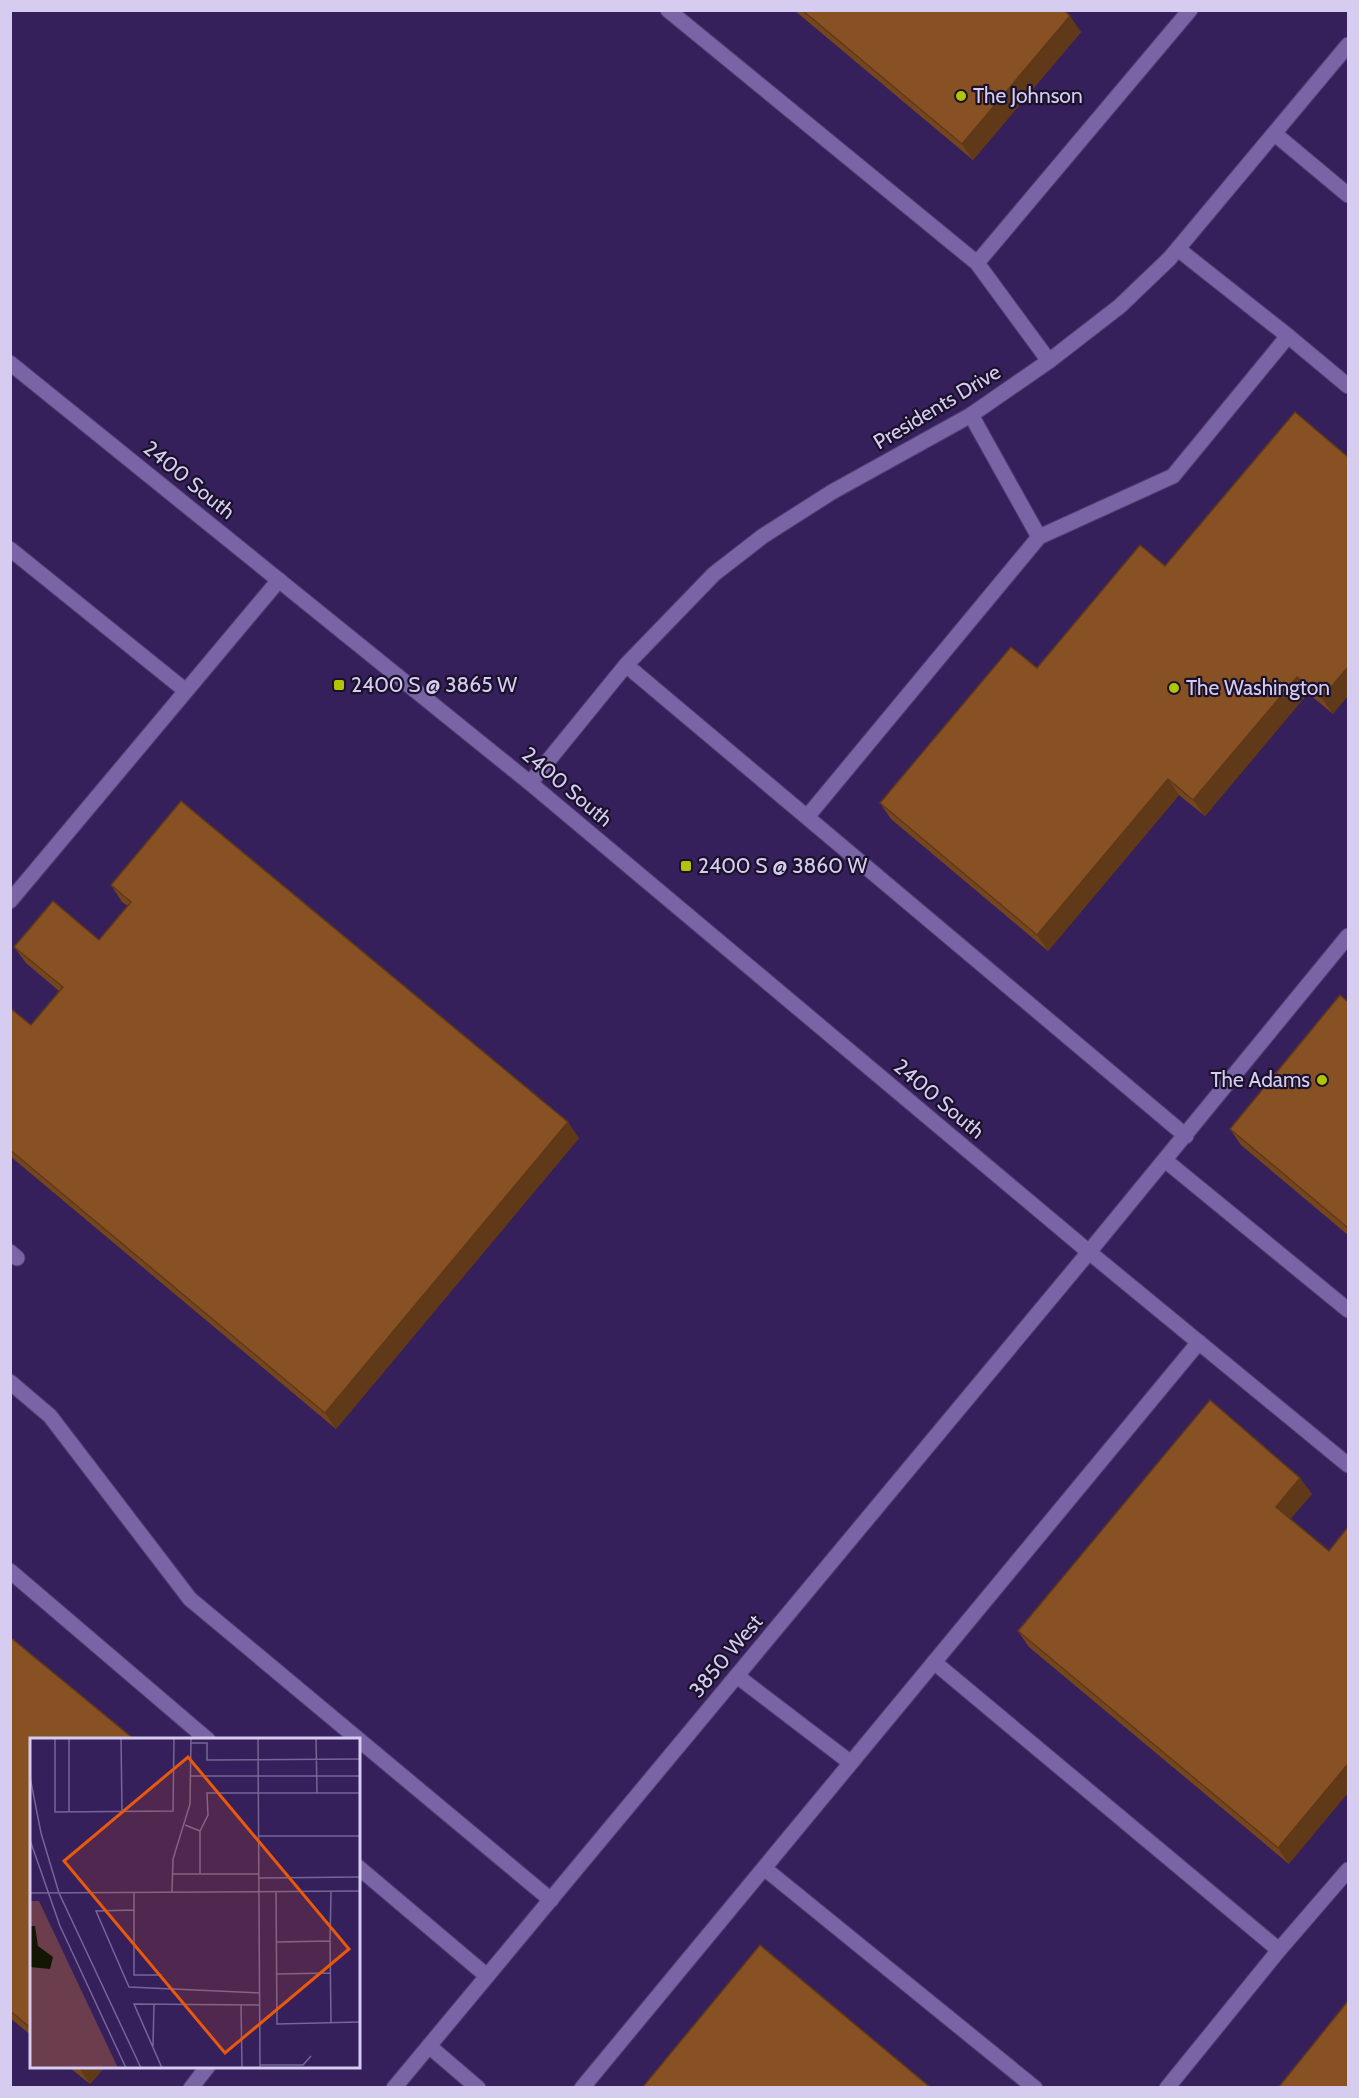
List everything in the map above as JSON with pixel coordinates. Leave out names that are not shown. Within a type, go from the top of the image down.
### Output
[{"type":"street","points":[[668,10],[977,263],[1049,361]]},
{"type":"street","points":[[977,263],[1190,10]]},
{"type":"street","name":"Presidents Drive","points":[[530,783],[626,664],[714,574],[763,536],[832,492],[971,416],[1049,361],[1119,306],[1178,249],[1348,45]]},
{"type":"street","points":[[1275,134],[1348,195]]},
{"type":"street","points":[[1178,249],[1348,386]]},
{"type":"street","points":[[807,817],[1039,537],[1173,476],[1288,336]]},
{"type":"street","name":"2400 South","points":[[10,363],[530,783],[1089,1252],[1348,1465]]},
{"type":"street","points":[[971,416],[1039,537]]},
{"type":"street","points":[[10,549],[186,691]]},
{"type":"street","points":[[10,901],[279,580]]},
{"type":"street","points":[[626,664],[1186,1136]]},
{"type":"street","name":"3850 West","points":[[394,2088],[1166,1161],[1348,936]]},
{"type":"street","points":[[1166,1161],[1348,1310]]},
{"type":"street","points":[[582,2088],[1199,1342]]},
{"type":"street","points":[[10,1382],[50,1416],[190,1599],[356,1738]]},
{"type":"street","points":[[10,1571],[206,1738]]},
{"type":"street","points":[[934,1662],[1280,1950]]},
{"type":"street","points":[[737,1676],[851,1763]]},
{"type":"street","points":[[360,1741],[550,1900]]},
{"type":"street","points":[[764,1868],[1035,2088]]},
{"type":"street","points":[[1167,2088],[1348,1870]]},
{"type":"street","points":[[361,1875],[487,1976]]},
{"type":"street","points":[[429,2046],[478,2088]]},
{"type":"street","points":[[191,2088],[207,2068]]},
{"type":"building","name":"The Johnson","points":[[802,10],[1064,10],[1070,16],[962,144]]},
{"type":"building","name":"The Washington","points":[[1295,412],[1348,457],[1348,667],[1322,698],[1297,677],[1193,800],[1168,779],[1037,935],[880,803],[1011,647],[1037,668],[1140,545],[1165,566]]},
{"type":"building","points":[[181,801],[568,1122],[325,1413],[10,1150],[10,1008],[31,1025],[63,987],[14,947],[53,901],[99,940],[131,902],[111,885]]},
{"type":"building","name":"The Adams","points":[[1340,995],[1348,1002],[1348,1228],[1230,1129]]},
{"type":"building","points":[[1210,1400],[1300,1478],[1276,1507],[1329,1551],[1348,1527],[1348,1764],[1278,1848],[1018,1631]]},
{"type":"building","points":[[10,1637],[133,1738],[30,1738],[30,2027],[10,2011]]},
{"type":"building","points":[[760,1945],[931,2088],[642,2088]]},
{"type":"building","points":[[1348,2001],[1348,2088],[1278,2088]]},
{"type":"place","name":"The Johnson","points":[[961,96]]},
{"type":"place","name":"2400 S @ 3865 W","points":[[339,685]]},
{"type":"place","name":"The Washington","points":[[1174,688]]},
{"type":"place","name":"2400 S @ 3860 W","points":[[686,866]]},
{"type":"place","name":"The Adams","points":[[1322,1080]]}]
